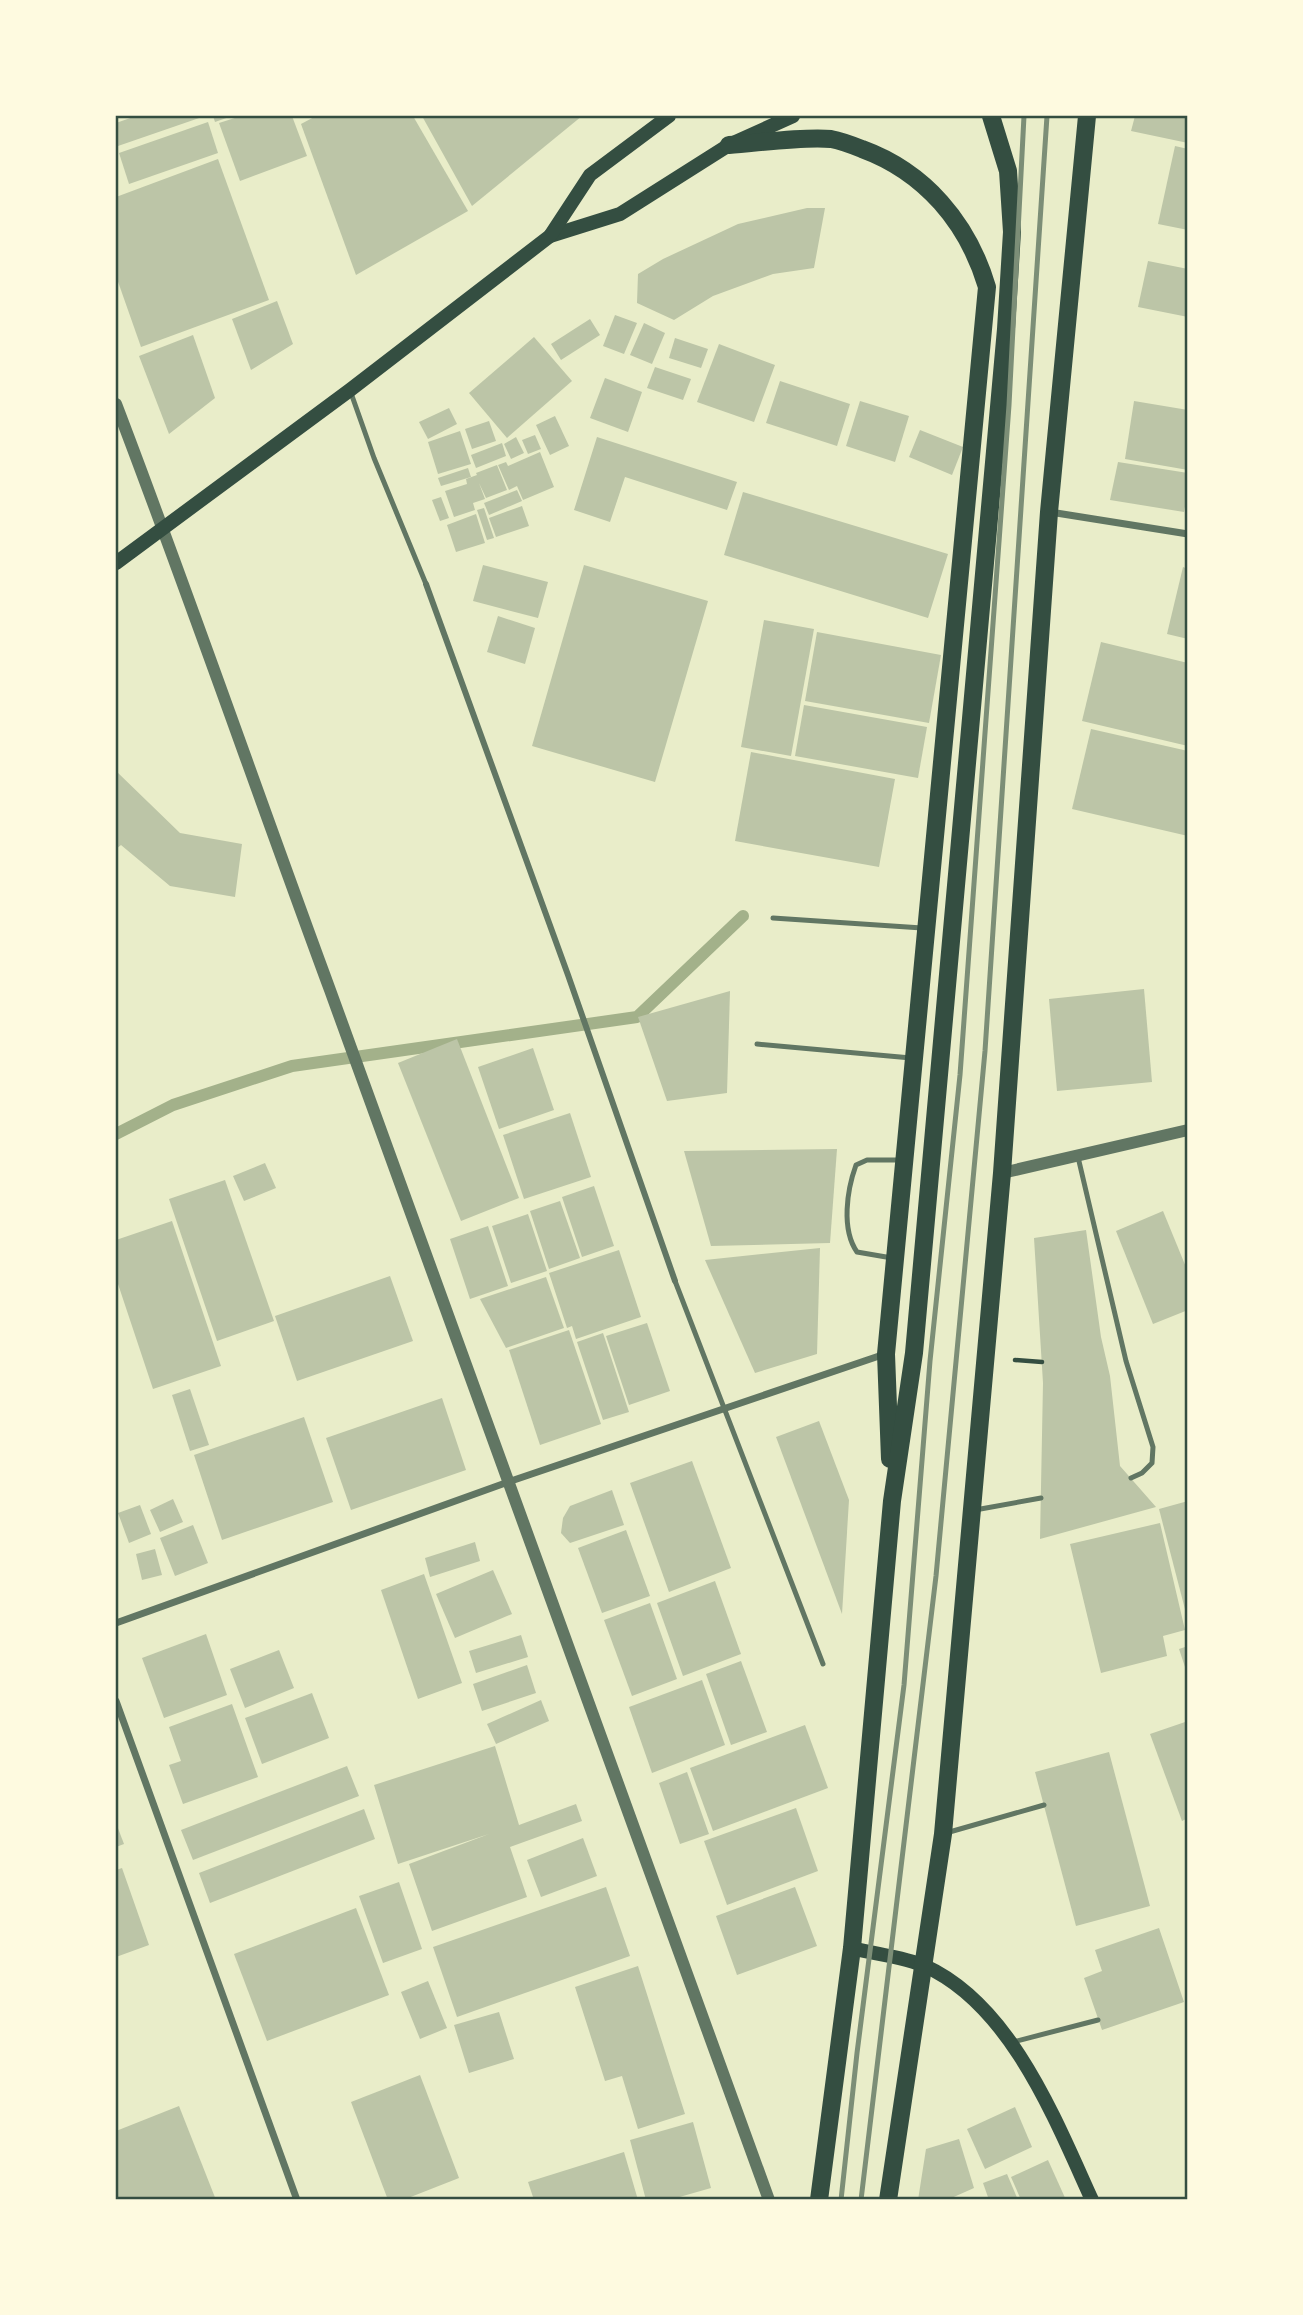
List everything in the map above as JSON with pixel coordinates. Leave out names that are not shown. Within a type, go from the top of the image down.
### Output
[{"type":"main road","points":[[116,563],[350,390],[550,236],[590,175],[669,116]]},
{"type":"main road","points":[[550,236],[620,214],[729,145],[793,116]]},
{"type":"main road","points":[[820,2200],[852,1948],[892,1501],[914,1353],[1006,330],[1012,232],[1008,171],[991,116]]},
{"type":"main road","points":[[888,2200],[943,1834],[1002,1173],[1049,512],[1087,116]]},
{"type":"main road","points":[[729,145],[831,139],[878,155],[904,168],[927,187],[952,218],[979,260],[987,287],[886,1354],[892,1501]]},
{"type":"main road","points":[[852,1948],[924,1966],[969,1993],[1010,2043],[1050,2109],[1092,2200]]},
{"type":"street","points":[[116,404],[511,1481],[769,2200]]},
{"type":"street","points":[[1049,512],[1188,534]]},
{"type":"street","points":[[426,584],[569,975],[675,1281]]},
{"type":"street","points":[[1002,1173],[1188,1130]]},
{"type":"street","points":[[116,1623],[511,1481],[886,1354]]},
{"type":"street","points":[[116,1701],[297,2200]]},
{"type":"lane","points":[[350,390],[374,458],[426,584]]},
{"type":"lane","points":[[773,918],[925,928]]},
{"type":"lane","points":[[757,1044],[914,1058]]},
{"type":"lane","points":[[1078,1157],[1126,1361],[1153,1447],[1152,1463],[1142,1474],[1130,1479]]},
{"type":"lane","points":[[894,1258],[857,1252],[850,1241],[850,1181],[856,1165],[867,1160],[904,1160]]},
{"type":"lane","points":[[675,1281],[823,1664]]},
{"type":"lane","points":[[972,1511],[1041,1498]]},
{"type":"lane","points":[[943,1834],[1044,1805]]},
{"type":"lane","points":[[1010,2043],[1098,2020]]},
{"type":"building","points":[[136,116],[205,116],[118,146],[116,123]]},
{"type":"building","points":[[213,116],[232,116],[215,122]]},
{"type":"building","points":[[241,116],[292,116],[307,156],[240,181],[219,123]]},
{"type":"building","points":[[316,116],[413,116],[468,211],[356,275],[301,124]]},
{"type":"building","points":[[422,116],[582,116],[472,206]]},
{"type":"building","points":[[1135,116],[1188,116],[1188,143],[1131,131]]},
{"type":"building","points":[[208,122],[218,153],[129,184],[119,153]]},
{"type":"building","points":[[1175,146],[1188,149],[1188,230],[1158,224]]},
{"type":"building","points":[[218,159],[269,300],[141,347],[116,276],[116,197]]},
{"type":"building","points":[[807,208],[825,208],[814,268],[773,274],[713,296],[674,320],[637,303],[638,274],[663,259],[738,224]]},
{"type":"building","points":[[1148,261],[1188,269],[1188,317],[1138,307]]},
{"type":"building","points":[[277,301],[293,344],[251,370],[232,319]]},
{"type":"building","points":[[615,315],[637,323],[624,354],[603,346]]},
{"type":"building","points":[[590,319],[600,335],[561,360],[551,344]]},
{"type":"building","points":[[644,323],[665,333],[652,364],[630,355]]},
{"type":"building","points":[[193,335],[215,398],[169,434],[139,356]]},
{"type":"building","points":[[534,337],[572,381],[507,438],[469,393]]},
{"type":"building","points":[[675,338],[708,349],[701,368],[669,358]]},
{"type":"building","points":[[719,344],[775,365],[754,422],[697,402]]},
{"type":"building","points":[[655,367],[691,379],[683,400],[647,388]]},
{"type":"building","points":[[605,378],[642,392],[628,432],[590,418]]},
{"type":"building","points":[[780,381],[850,404],[837,446],[766,423]]},
{"type":"building","points":[[860,401],[909,416],[895,462],[846,446]]},
{"type":"building","points":[[1134,401],[1188,410],[1188,470],[1125,459]]},
{"type":"building","points":[[449,408],[457,424],[428,439],[419,422]]},
{"type":"building","points":[[555,416],[569,446],[550,455],[536,425]]},
{"type":"building","points":[[489,421],[496,441],[472,449],[465,429]]},
{"type":"building","points":[[920,430],[963,447],[952,475],[909,457]]},
{"type":"building","points":[[460,431],[471,464],[438,474],[428,442]]},
{"type":"building","points":[[535,435],[541,449],[528,454],[522,440]]},
{"type":"building","points":[[516,437],[524,453],[511,459],[504,444]]},
{"type":"building","points":[[597,437],[737,482],[727,510],[625,477],[610,522],[574,510]]},
{"type":"building","points":[[502,443],[506,456],[476,468],[471,455]]},
{"type":"building","points":[[540,452],[554,487],[523,500],[517,486],[509,490],[498,465],[506,462],[508,466]]},
{"type":"building","points":[[1118,462],[1188,473],[1184,512],[1110,500]]},
{"type":"building","points":[[497,465],[507,490],[486,498],[479,483],[485,499],[473,503],[475,510],[454,517],[445,491],[467,484],[466,479]]},
{"type":"building","points":[[468,468],[471,477],[441,486],[438,478]]},
{"type":"building","points":[[517,490],[522,501],[489,515],[484,503]]},
{"type":"building","points":[[743,492],[948,554],[928,618],[724,555]]},
{"type":"building","points":[[441,497],[449,518],[440,521],[432,500]]},
{"type":"building","points":[[522,506],[529,526],[496,537],[489,518]]},
{"type":"building","points":[[484,508],[494,538],[487,540],[477,510]]},
{"type":"building","points":[[476,514],[485,543],[456,552],[447,525]]},
{"type":"building","points":[[483,565],[548,582],[538,618],[473,601]]},
{"type":"building","points":[[584,565],[708,601],[655,782],[532,746]]},
{"type":"building","points":[[1183,567],[1188,569],[1188,639],[1167,634]]},
{"type":"building","points":[[498,616],[535,628],[525,664],[487,652]]},
{"type":"building","points":[[764,620],[814,629],[791,756],[741,747]]},
{"type":"building","points":[[817,632],[941,655],[929,723],[805,701]]},
{"type":"building","points":[[1101,642],[1188,663],[1188,746],[1082,721]]},
{"type":"building","points":[[804,705],[927,727],[918,778],[795,756]]},
{"type":"building","points":[[1091,729],[1188,751],[1188,836],[1072,809]]},
{"type":"building","points":[[751,752],[895,779],[879,867],[735,841]]},
{"type":"building","points":[[116,771],[180,833],[242,844],[235,897],[170,886],[121,845],[116,849]]},
{"type":"building","points":[[1144,989],[1152,1082],[1057,1091],[1049,999]]},
{"type":"building","points":[[730,991],[727,1093],[667,1101],[638,1017]]},
{"type":"building","points":[[457,1039],[519,1198],[461,1221],[398,1063]]},
{"type":"building","points":[[533,1048],[554,1110],[499,1129],[478,1067]]},
{"type":"building","points":[[570,1113],[591,1177],[524,1199],[503,1135]]},
{"type":"building","points":[[837,1149],[830,1243],[711,1246],[684,1151]]},
{"type":"building","points":[[265,1163],[276,1188],[244,1201],[233,1176]]},
{"type":"building","points":[[225,1180],[274,1321],[217,1341],[169,1199]]},
{"type":"building","points":[[594,1186],[614,1246],[582,1257],[562,1197]]},
{"type":"building","points":[[560,1201],[580,1258],[549,1269],[530,1211]]},
{"type":"building","points":[[1163,1211],[1188,1272],[1188,1310],[1153,1324],[1116,1231]]},
{"type":"building","points":[[528,1214],[547,1271],[511,1283],[492,1226]]},
{"type":"building","points":[[172,1221],[221,1366],[153,1389],[116,1278],[116,1240]]},
{"type":"building","points":[[488,1226],[508,1286],[470,1299],[450,1239]]},
{"type":"building","points":[[1086,1230],[1101,1337],[1110,1376],[1120,1466],[1156,1507],[1040,1539],[1043,1383],[1034,1238]]},
{"type":"building","points":[[820,1248],[817,1354],[755,1373],[705,1260]]},
{"type":"building","points":[[619,1250],[641,1317],[576,1339],[572,1326],[567,1328],[549,1273]]},
{"type":"building","points":[[390,1276],[413,1341],[297,1381],[275,1316]]},
{"type":"building","points":[[546,1277],[564,1328],[506,1348],[480,1299]]},
{"type":"building","points":[[647,1323],[670,1391],[629,1405],[606,1336]]},
{"type":"building","points":[[569,1330],[601,1424],[540,1445],[509,1350]]},
{"type":"building","points":[[603,1333],[629,1412],[603,1420],[577,1342]]},
{"type":"building","points":[[190,1389],[209,1445],[190,1451],[172,1395]]},
{"type":"building","points":[[442,1398],[466,1470],[351,1510],[326,1438]]},
{"type":"building","points":[[304,1417],[333,1502],[222,1540],[194,1455]]},
{"type":"building","points":[[819,1421],[849,1500],[842,1614],[776,1437]]},
{"type":"building","points":[[692,1461],[731,1568],[669,1592],[630,1483]]},
{"type":"building","points":[[612,1490],[624,1525],[570,1543],[561,1533],[563,1518],[570,1506]]},
{"type":"building","points":[[173,1499],[183,1522],[160,1532],[150,1510]]},
{"type":"building","points":[[1188,1501],[1188,1617],[1187,1617],[1159,1509]]},
{"type":"building","points":[[140,1505],[151,1534],[129,1543],[118,1513]]},
{"type":"building","points":[[1160,1523],[1185,1630],[1163,1636],[1167,1656],[1101,1673],[1070,1544]]},
{"type":"building","points":[[193,1525],[208,1563],[175,1576],[160,1538]]},
{"type":"building","points":[[626,1530],[650,1596],[602,1613],[578,1548]]},
{"type":"building","points":[[475,1542],[480,1561],[430,1577],[425,1558]]},
{"type":"building","points":[[155,1549],[162,1575],[142,1580],[136,1554]]},
{"type":"building","points":[[493,1570],[512,1614],[455,1638],[436,1594]]},
{"type":"building","points":[[424,1574],[462,1683],[418,1699],[381,1590]]},
{"type":"building","points":[[715,1581],[741,1654],[683,1676],[657,1603]]},
{"type":"building","points":[[650,1603],[677,1679],[632,1696],[604,1620]]},
{"type":"building","points":[[206,1634],[227,1695],[164,1718],[142,1658]]},
{"type":"building","points":[[521,1635],[528,1657],[476,1673],[469,1651]]},
{"type":"building","points":[[1188,1646],[1188,1673],[1187,1673],[1179,1649]]},
{"type":"building","points":[[279,1650],[294,1688],[245,1708],[230,1669]]},
{"type":"building","points":[[741,1661],[767,1732],[731,1745],[706,1674]]},
{"type":"building","points":[[527,1665],[536,1693],[482,1711],[473,1684]]},
{"type":"building","points":[[702,1680],[725,1745],[652,1773],[629,1707]]},
{"type":"building","points":[[312,1693],[329,1738],[262,1764],[245,1718]]},
{"type":"building","points":[[541,1700],[549,1721],[496,1744],[487,1724]]},
{"type":"building","points":[[232,1704],[258,1777],[183,1804],[169,1765],[181,1761],[169,1727]]},
{"type":"building","points":[[1188,1721],[1188,1818],[1182,1821],[1150,1734]]},
{"type":"building","points":[[805,1725],[828,1788],[713,1831],[690,1768]]},
{"type":"building","points":[[495,1746],[519,1825],[576,1804],[582,1821],[510,1847],[527,1897],[432,1931],[409,1864],[489,1834],[398,1864],[374,1785]]},
{"type":"building","points":[[1109,1752],[1150,1906],[1076,1926],[1035,1772]]},
{"type":"building","points":[[347,1766],[359,1796],[193,1860],[181,1830]]},
{"type":"building","points":[[687,1772],[709,1834],[680,1844],[659,1783]]},
{"type":"building","points":[[796,1808],[818,1871],[727,1905],[704,1841]]},
{"type":"building","points":[[364,1809],[375,1839],[210,1903],[199,1873]]},
{"type":"building","points":[[116,1823],[124,1844],[116,1847]]},
{"type":"building","points":[[583,1838],[597,1876],[541,1897],[527,1860]]},
{"type":"building","points":[[122,1868],[149,1945],[116,1957],[116,1870]]},
{"type":"building","points":[[399,1882],[422,1949],[383,1963],[359,1896]]},
{"type":"building","points":[[606,1887],[630,1956],[457,2017],[433,1947]]},
{"type":"building","points":[[795,1887],[817,1946],[737,1975],[716,1916]]},
{"type":"building","points":[[356,1908],[389,1995],[267,2041],[234,1954]]},
{"type":"building","points":[[1159,1928],[1184,2002],[1102,2030],[1084,1978],[1102,1971],[1095,1950]]},
{"type":"building","points":[[638,1966],[685,2114],[638,2129],[622,2076],[605,2081],[575,1987]]},
{"type":"building","points":[[428,1981],[447,2028],[420,2039],[401,1992]]},
{"type":"building","points":[[499,2012],[514,2059],[469,2073],[454,2025]]},
{"type":"building","points":[[420,2075],[459,2178],[403,2200],[388,2200],[351,2102]]},
{"type":"building","points":[[179,2106],[216,2200],[116,2200],[116,2131]]},
{"type":"building","points":[[1015,2107],[1032,2147],[985,2169],[967,2129]]},
{"type":"building","points":[[693,2122],[711,2188],[669,2200],[646,2200],[630,2140]]},
{"type":"building","points":[[959,2139],[974,2188],[947,2200],[918,2200],[926,2149]]},
{"type":"building","points":[[624,2152],[638,2200],[534,2200],[528,2182]]},
{"type":"building","points":[[1048,2160],[1066,2200],[1021,2200],[1011,2177]]},
{"type":"building","points":[[1007,2174],[1018,2200],[989,2200],[983,2183]]},
{"type":"waterway","points":[[116,1134],[173,1105],[292,1066],[637,1017],[743,916]]},
{"type":"railway","points":[[841,2200],[904,1685],[930,1361],[960,1075],[1009,405],[1024,116]]},
{"type":"railway","points":[[861,2200],[936,1576],[985,1051],[1047,116]]}]
